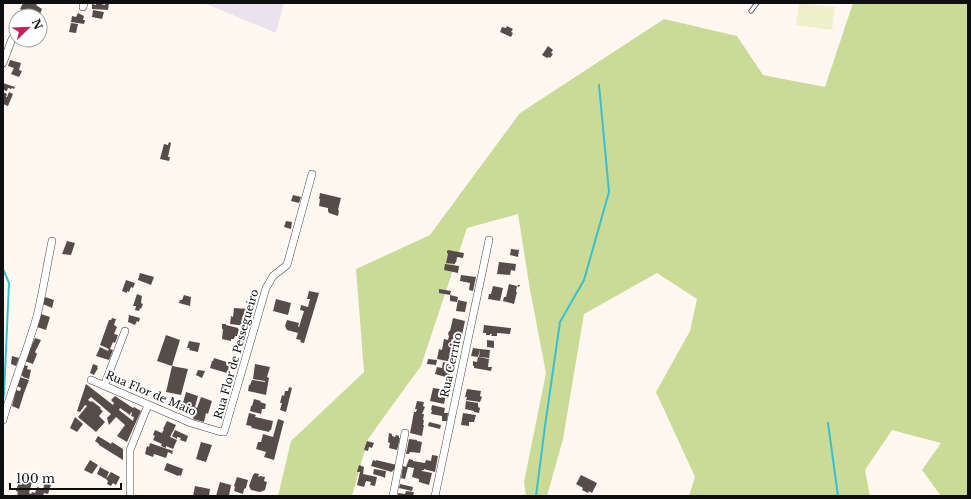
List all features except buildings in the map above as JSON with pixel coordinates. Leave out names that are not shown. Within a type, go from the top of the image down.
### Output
[{"type":"street","points":[[3,63],[9,48]]},
{"type":"street","name":"Rua Flor de Pessegueiro","points":[[224,432],[266,288],[273,276],[287,265],[312,174]]},
{"type":"street","name":"Rua Cerrito","points":[[435,496],[489,240]]},
{"type":"street","points":[[3,420],[9,397],[28,345],[37,314],[52,241]]},
{"type":"street","points":[[104,386],[126,331]]},
{"type":"street","name":"Rua Flor de Maio","points":[[91,380],[191,423],[224,432]]},
{"type":"street","points":[[130,496],[130,450],[148,405]]},
{"type":"street","points":[[393,496],[405,433]]},
{"type":"lane","points":[[752,11],[757,3]]},
{"type":"shaded area","points":[[204,3],[284,3],[276,33]]},
{"type":"green space","points":[[799,3],[835,7],[832,30],[796,25]]},
{"type":"green space","points":[[853,3],[968,3],[968,496],[941,496],[922,470],[941,443],[892,430],[865,470],[870,496],[689,496],[695,477],[656,392],[690,331],[697,299],[657,273],[584,314],[563,439],[547,496],[526,496],[524,482],[546,373],[530,290],[518,214],[467,228],[421,366],[368,439],[352,496],[278,496],[291,441],[364,372],[356,269],[430,235],[520,113],[664,19],[737,36],[763,75],[825,87]]},
{"type":"waterway","points":[[536,496],[560,322],[584,280],[609,192],[599,85]]},
{"type":"waterway","points":[[3,269],[9,283],[3,399]]},
{"type":"waterway","points":[[828,423],[838,496]]}]
